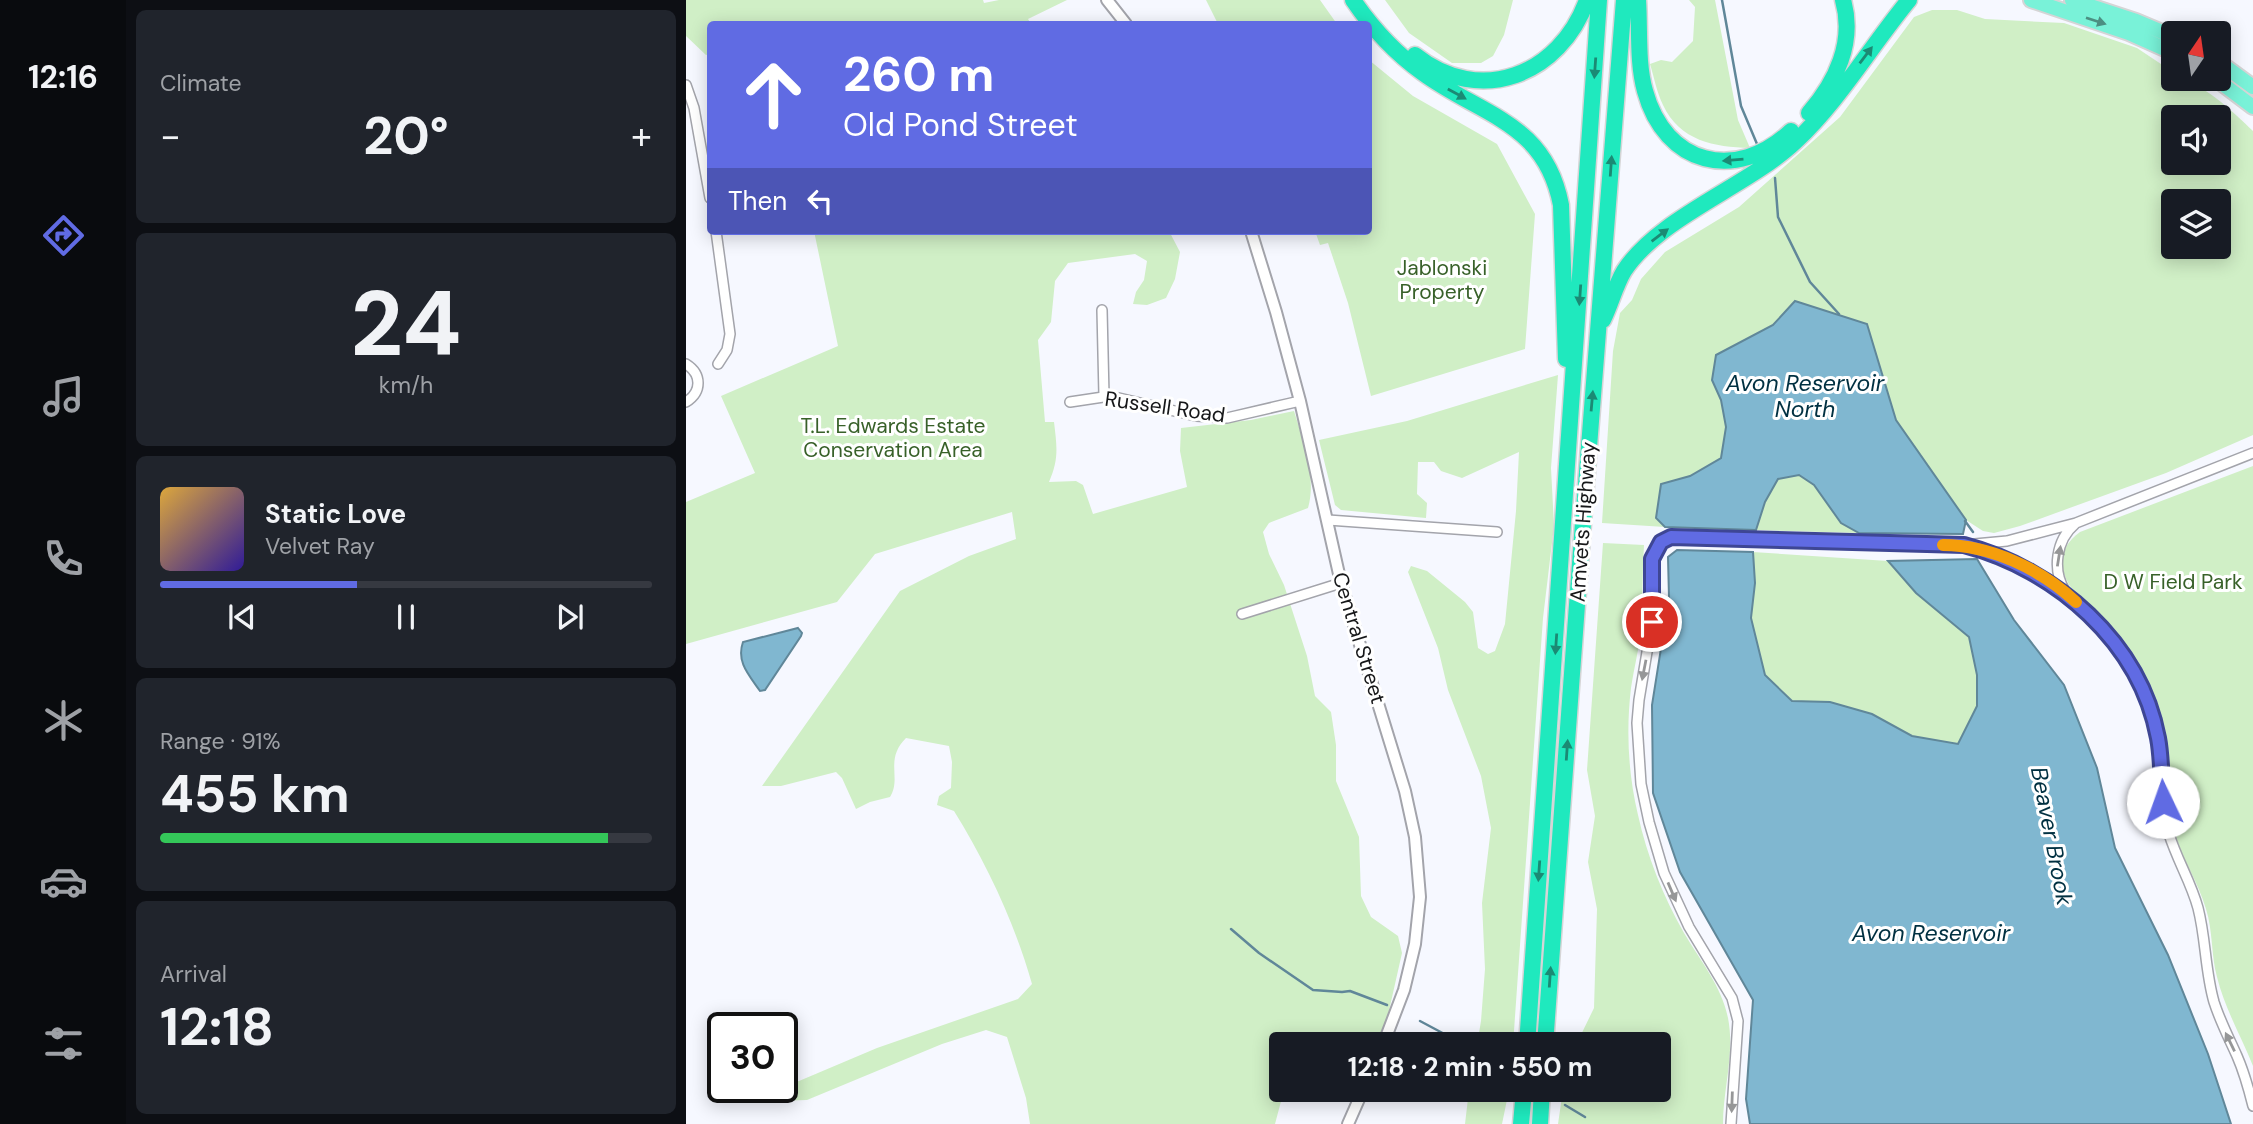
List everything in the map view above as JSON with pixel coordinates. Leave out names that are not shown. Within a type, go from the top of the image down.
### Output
[{"type":"highway","points":[[1353,0],[1369,21]]},
{"type":"highway","points":[[1364,0],[1397,38],[1427,63],[1460,78],[1487,80],[1511,77],[1548,57],[1572,31],[1587,0]]},
{"type":"highway","name":"Amvets Highway","points":[[1528,1032],[1599,0]]},
{"type":"highway","name":"Amvets Highway","points":[[1546,1032],[1624,0]]},
{"type":"highway","points":[[1638,0],[1643,83],[1655,118],[1673,141],[1692,154],[1714,161],[1734,162],[1756,156],[1776,144],[1804,118],[1827,88],[1845,48],[1847,20],[1843,0]]},
{"type":"highway","points":[[1598,331],[1621,276],[1637,255],[1666,229],[1763,167],[1795,142],[1821,114],[1909,0]]},
{"type":"highway","points":[[1372,25],[1408,62],[1439,84],[1523,134],[1542,154],[1557,185],[1560,205],[1566,360],[1573,391]]},
{"type":"highway","points":[[1521,1124],[1523,1102]]},
{"type":"highway","points":[[1540,1124],[1541,1102]]},
{"type":"main road","points":[[2031,0],[2129,33],[2161,47]]},
{"type":"main road","points":[[2072,0],[2161,32]]},
{"type":"main road","points":[[2231,71],[2253,87]]},
{"type":"main road","points":[[2231,90],[2253,107]]},
{"type":"street","points":[[1107,0],[1124,21]]},
{"type":"street","points":[[686,85],[694,108],[707,181]]},
{"type":"street","points":[[717,235],[730,334],[727,350],[718,364]]},
{"type":"street","name":"Central Street","points":[[1252,235],[1273,299],[1300,401],[1341,583],[1405,791],[1418,850],[1419,897],[1414,952],[1404,990],[1388,1032]]},
{"type":"street","points":[[1102,310],[1104,396]]},
{"type":"street","points":[[686,364],[696,374],[699,385],[694,396],[686,402]]},
{"type":"street","name":"Russell Road","points":[[1070,402],[1104,396],[1212,418],[1242,416],[1300,401]]},
{"type":"street","points":[[1731,1124],[1737,1051],[1738,1021],[1735,1009],[1722,979],[1689,927],[1670,887],[1651,832],[1641,784],[1638,712],[1652,622],[1652,559],[1661,542],[1671,537],[1964,545],[2016,539],[2076,523],[2253,453]]},
{"type":"street","points":[[1328,520],[1497,533]]},
{"type":"street","points":[[2066,593],[2059,580],[2057,563],[2062,542],[2076,523]]},
{"type":"street","points":[[1964,545],[2004,557],[2066,593],[2109,637],[2140,684],[2158,738],[2166,821],[2198,906],[2214,1001],[2242,1069],[2253,1107]]},
{"type":"street","points":[[1242,614],[1341,583]]},
{"type":"street","points":[[1348,1124],[1358,1102]]},
{"type":"green space","points":[[686,0],[983,0],[984,3],[999,0],[1067,0],[1028,19],[1029,21],[707,21],[706,55],[686,36]]},
{"type":"green space","points":[[1206,0],[1320,0],[1335,21],[1216,21]]},
{"type":"green space","points":[[1385,0],[1513,0],[1504,35],[1493,56],[1481,63],[1452,63],[1409,33]]},
{"type":"green space","points":[[1689,0],[1715,0],[1738,120],[1750,148],[1699,140],[1679,127],[1661,100],[1650,64],[1661,60],[1672,62],[1693,41],[1695,7]]},
{"type":"green space","points":[[1932,10],[1957,10],[1985,19],[2064,23],[2137,48],[2161,64],[2161,91],[2205,91],[2216,98],[2224,105],[2161,105],[2161,175],[2231,175],[2231,111],[2253,131],[2253,435],[2166,473],[2020,526],[1994,533],[1983,531],[1966,520],[1896,420],[1867,324],[1795,301],[1773,325],[1716,355],[1713,380],[1721,400],[1726,427],[1721,458],[1690,476],[1661,484],[1656,518],[1665,527],[1602,523],[1613,351],[1620,313],[1632,300],[1641,279],[1665,252],[1739,207],[1840,117],[1914,17]]},
{"type":"green space","name":"Jablonski Property","points":[[1372,62],[1413,96],[1497,144],[1535,214],[1525,349],[1371,396],[1348,303],[1328,243],[1320,245],[1316,235],[1372,235]]},
{"type":"green space","name":"T.L. Edwards Estate Conservation Area","points":[[815,235],[1171,235],[1180,252],[1175,279],[1166,298],[1147,305],[1133,304],[1136,292],[1144,280],[1147,261],[1135,254],[1068,263],[1055,281],[1051,322],[1038,340],[1045,422],[1054,422],[1056,439],[1056,460],[1049,482],[1076,481],[1083,485],[1093,514],[1187,487],[1180,451],[1181,428],[1251,420],[1294,411],[1310,472],[1308,508],[1269,523],[1263,532],[1307,656],[1315,696],[1331,712],[1336,745],[1336,781],[1359,837],[1361,896],[1371,917],[1398,936],[1402,953],[1383,1032],[1269,1032],[1269,1102],[1281,1102],[1275,1124],[1030,1124],[1026,1098],[1007,1037],[986,1030],[942,1044],[807,1100],[798,1100],[798,1081],[877,1048],[1018,999],[1032,984],[1009,917],[978,852],[954,811],[937,805],[939,796],[951,788],[952,762],[949,746],[906,738],[899,746],[894,761],[894,783],[890,797],[856,809],[842,778],[836,772],[781,786],[762,786],[900,591],[969,556],[1016,539],[1012,512],[875,554],[837,602],[686,644],[686,502],[755,473],[721,396],[838,346]]},
{"type":"green space","points":[[1558,375],[1551,468],[1554,526],[1543,618],[1514,1032],[1479,1032],[1485,969],[1482,903],[1491,828],[1481,776],[1448,690],[1438,648],[1408,572],[1411,566],[1427,571],[1465,602],[1473,612],[1478,648],[1488,654],[1495,651],[1505,624],[1519,452],[1462,478],[1441,471],[1434,462],[1418,462],[1417,494],[1427,503],[1426,518],[1341,510],[1335,505],[1319,440],[1407,421]]},
{"type":"green space","name":"D W Field Park","points":[[2253,466],[2253,1066],[2220,989],[2206,909],[2174,830],[2165,744],[2158,710],[2121,643],[2073,591],[2065,576],[2062,561],[2066,546],[2080,532]]},
{"type":"green space","points":[[1799,475],[1814,485],[1841,523],[1859,533],[1756,530],[1765,502],[1778,478]]},
{"type":"green space","points":[[1603,543],[1644,545],[1640,633],[1629,720],[1632,783],[1651,861],[1669,905],[1716,985],[1728,1018],[1730,1044],[1723,1124],[1558,1124],[1561,1102],[1671,1102],[1671,1032],[1582,1032],[1594,1008],[1597,909],[1588,862],[1595,816],[1587,770]]},
{"type":"green space","points":[[1753,552],[1888,561],[1916,593],[1969,637],[1977,675],[1977,706],[1959,744],[1912,736],[1872,714],[1830,702],[1793,701],[1765,675],[1751,618],[1755,583]]},
{"type":"green space","points":[[1468,1102],[1507,1102],[1502,1124],[1465,1124]]},
{"type":"water","name":"Avon Reservoir North","points":[[1795,301],[1867,324],[1896,420],[1966,520],[1963,534],[1859,533],[1841,523],[1814,485],[1799,475],[1778,479],[1765,502],[1756,530],[1665,527],[1656,518],[1661,484],[1690,476],[1721,458],[1726,427],[1721,400],[1712,380],[1716,355],[1773,325]]},
{"type":"water","name":"Avon Reservoir","points":[[1677,550],[1753,552],[1755,583],[1751,618],[1765,675],[1792,701],[1830,702],[1872,714],[1912,736],[1958,744],[1977,706],[1977,675],[1969,637],[1916,593],[1888,561],[1977,559],[2014,620],[2064,685],[2097,768],[2115,848],[2168,955],[2208,1054],[2231,1124],[1750,1124],[1746,1099],[1753,1000],[1680,872],[1653,793],[1652,705],[1669,598],[1668,557]]},
{"type":"water","points":[[798,628],[801,636],[765,690],[760,691],[742,662],[743,642]]},
{"type":"waterway","name":"Beaver Brook","points":[[1722,0],[1741,106],[1757,144]]},
{"type":"waterway","name":"Beaver Brook","points":[[1775,178],[1778,217],[1810,282],[1839,314]]},
{"type":"waterway","name":"Beaver Brook","points":[[1965,521],[1973,532]]},
{"type":"waterway","points":[[1231,929],[1259,953],[1313,990],[1350,991],[1387,1005]]},
{"type":"waterway","points":[[1420,1021],[1441,1032]]},
{"type":"waterway","points":[[1565,1105],[1585,1117]]},
{"type":"slow traffic","points":[[1943,545],[1964,545],[1997,554],[2049,582],[2076,602]]},
{"type":"route","points":[[1652,622],[1652,559],[1661,542],[1671,537],[1964,545],[1997,554],[2035,573],[2066,593],[2099,625],[2130,667],[2144,694],[2158,738],[2163,802]]}]
